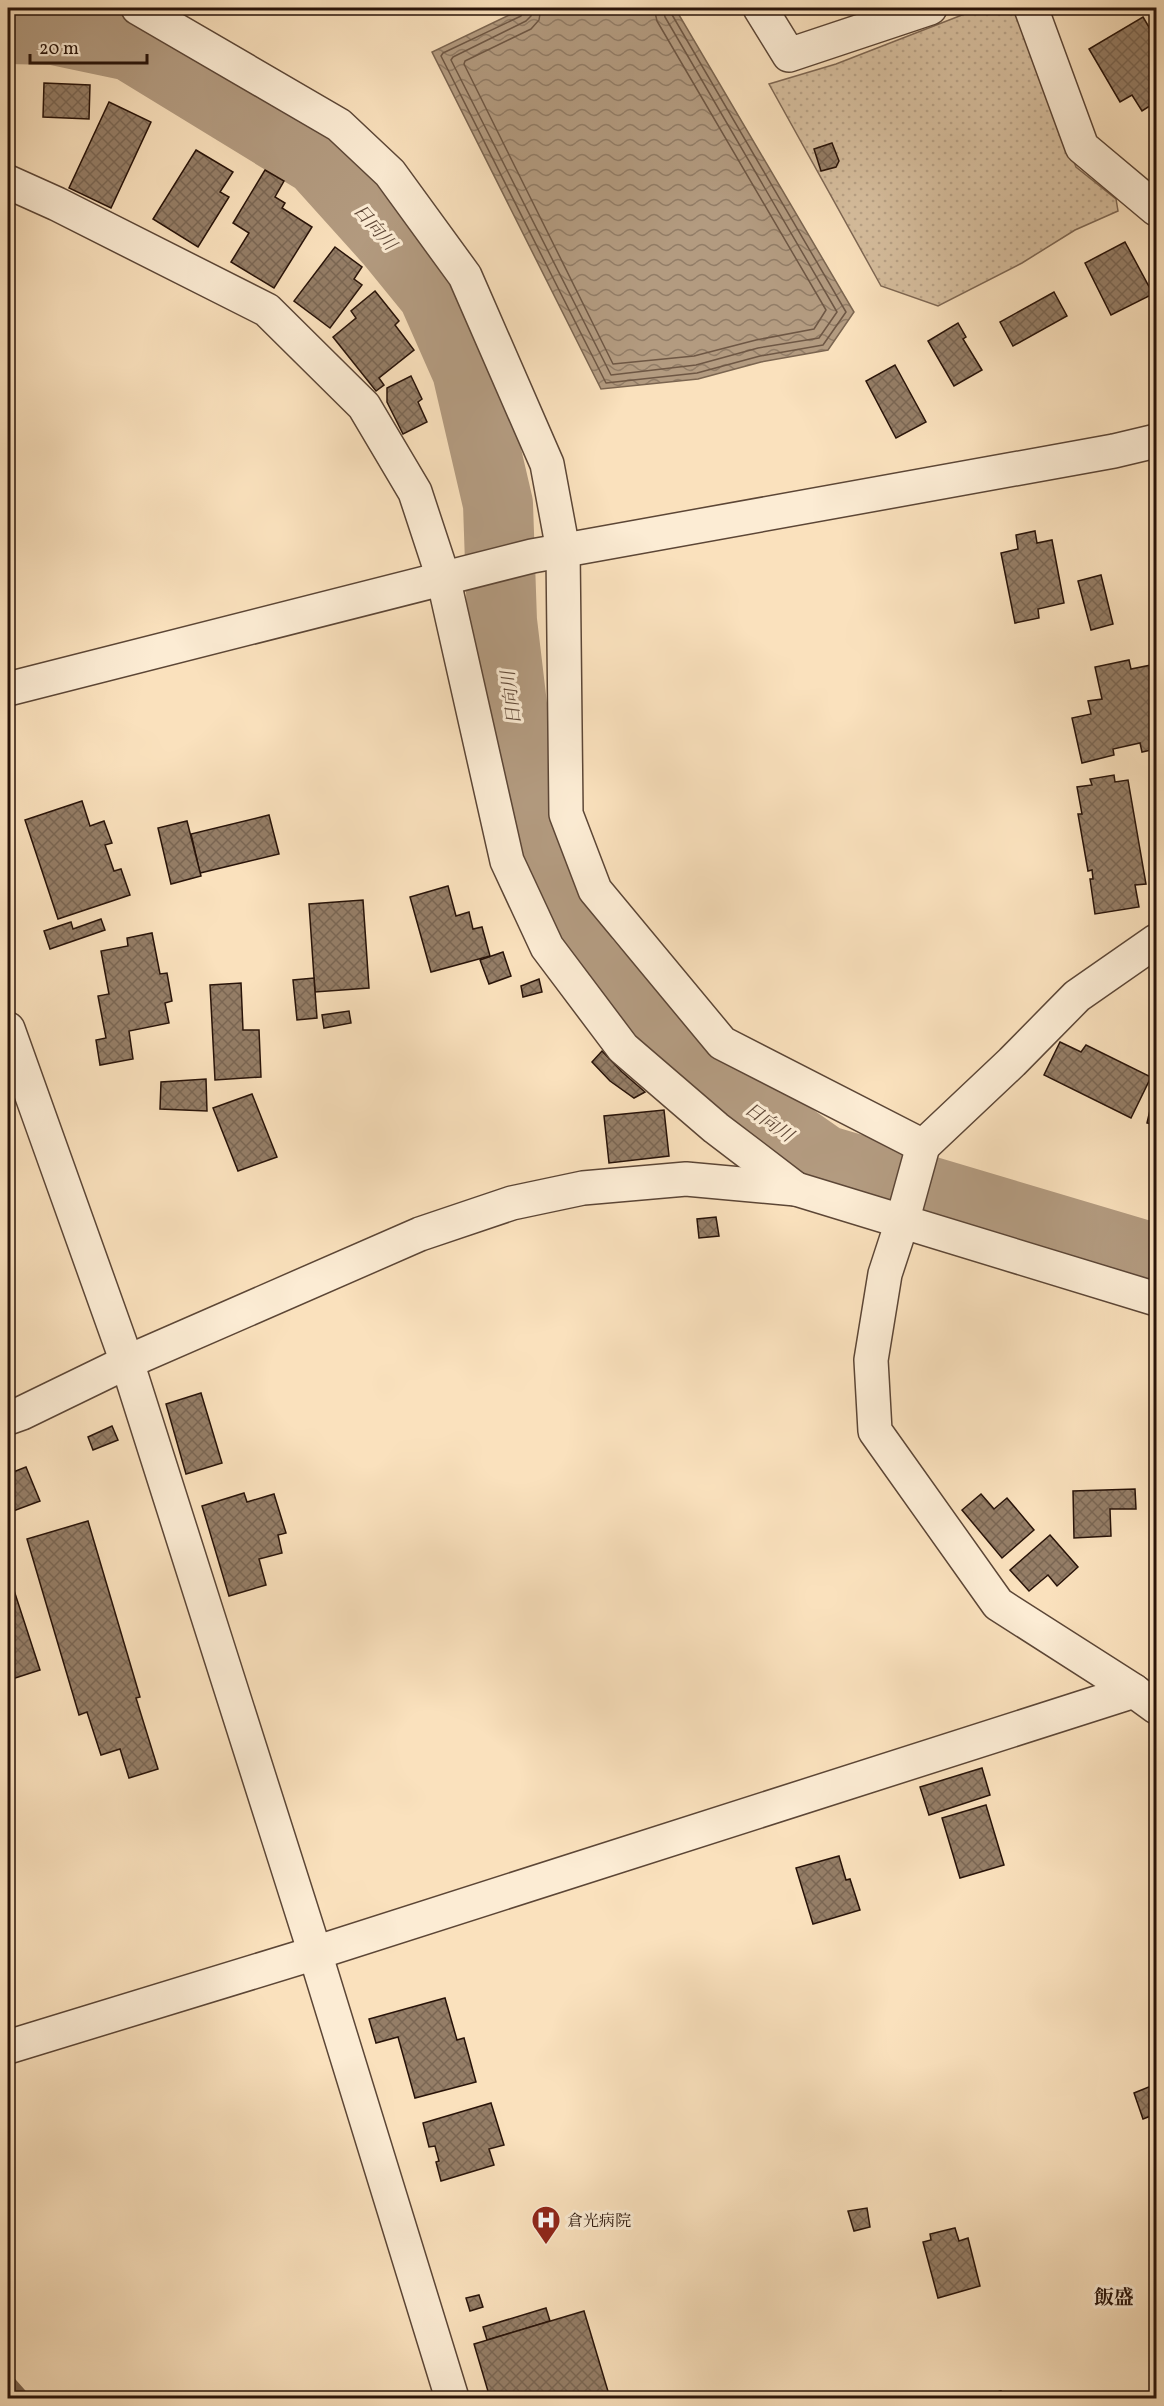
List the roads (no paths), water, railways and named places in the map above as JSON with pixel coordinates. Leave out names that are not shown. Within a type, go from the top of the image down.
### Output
[{"type":"street","points":[[138,8],[339,125],[390,173],[465,276],[547,464],[547,553],[566,814],[595,890],[722,1043],[923,1146]]},
{"type":"street","points":[[760,8],[789,55],[930,8]]},
{"type":"street","points":[[1031,8],[1082,147],[1156,209]]},
{"type":"street","points":[[8,182],[57,204],[267,310],[364,406],[415,492],[453,576],[507,861],[547,947],[623,1048],[716,1128],[796,1189]]},
{"type":"street","points":[[8,689],[547,553],[1022,468],[1156,441]]},
{"type":"street","points":[[1145,1699],[999,1604],[875,1431],[871,1360],[885,1274],[923,1146],[1012,1062],[1077,996],[1156,941]]},
{"type":"street","points":[[8,1029],[127,1362],[315,1953],[452,2398]]},
{"type":"street","points":[[8,1418],[127,1362],[420,1234],[512,1203],[583,1188],[686,1179],[796,1189],[1051,1265],[1156,1299]]},
{"type":"street","points":[[8,2047],[1145,1699]]},
{"type":"water","points":[[524,8],[675,8],[854,312],[828,350],[761,362],[698,379],[601,389],[432,52]]},
{"type":"waterway","name":"日向川","points":[[8,29],[54,30],[130,46],[318,161],[389,240],[433,294],[467,371],[498,504],[502,621],[524,806],[547,893],[584,960],[637,1021],[715,1084],[824,1160],[1156,1259]]},
{"type":"waterway","points":[[8,2380],[24,2398]]},
{"type":"place","name":"倉光病院","points":[[546,2246]]},
{"type":"district","name":"飯盛","points":[[1114,2297]]}]
